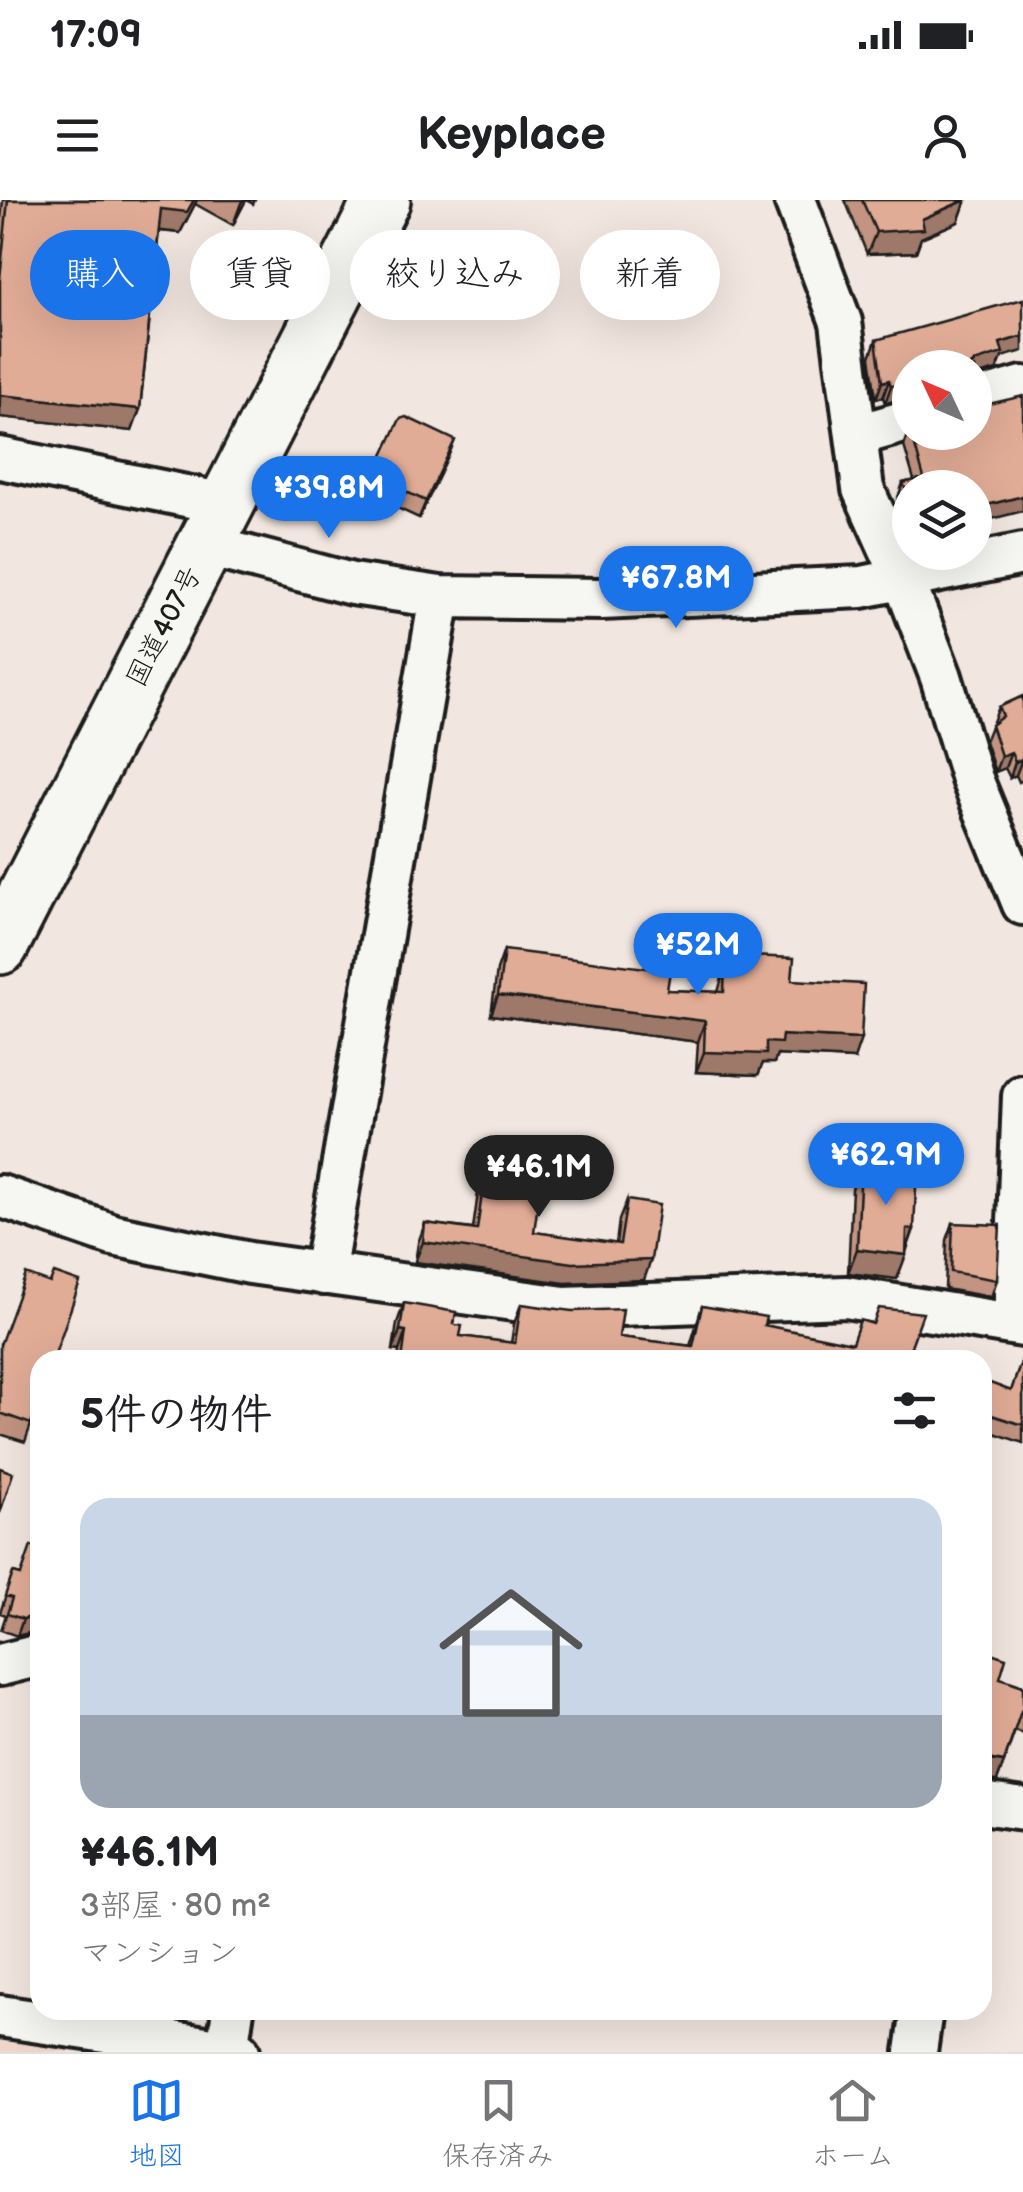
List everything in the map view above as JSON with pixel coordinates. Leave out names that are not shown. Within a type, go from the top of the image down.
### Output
[{"type":"highway","name":"国道407号","points":[[0,946],[382,200]]},
{"type":"street","points":[[795,200],[840,322],[864,489],[903,578],[940,676],[972,778],[1023,904]]},
{"type":"street","points":[[992,396],[1023,387]]},
{"type":"street","points":[[858,435],[892,425]]},
{"type":"street","points":[[0,458],[215,524],[352,584],[440,598],[638,597],[862,588],[1023,554]]},
{"type":"street","points":[[324,1274],[440,598]]},
{"type":"street","points":[[0,1196],[113,1235],[324,1274],[564,1307],[846,1297],[1018,1325],[1023,1096]]},
{"type":"street","points":[[0,1665],[30,1658]]},
{"type":"street","points":[[992,1804],[1023,1808]]},
{"type":"street","points":[[0,2016],[233,2051],[232,2020]]},
{"type":"street","points":[[916,2052],[921,2020]]},
{"type":"shaded area","points":[[0,2037],[96,2052],[0,2052]]},
{"type":"building","points":[[8,200],[194,200],[187,212],[161,209],[159,230],[30,230],[30,320],[149,320],[140,409],[0,395],[0,279]]},
{"type":"building","points":[[862,200],[965,200],[922,219],[924,229],[876,232]]},
{"type":"building","points":[[1023,299],[1023,336],[1000,343],[1003,353],[992,356],[992,350],[892,350],[892,386],[889,380],[882,382],[876,340]]},
{"type":"building","points":[[1023,396],[1023,496],[992,504],[992,470],[922,470],[916,450],[992,450],[992,403]]},
{"type":"building","points":[[406,417],[455,440],[426,501],[373,477],[400,419]]},
{"type":"building","points":[[1023,696],[1023,762],[1015,762],[1011,752],[1001,756],[991,725],[1003,716],[999,707]]},
{"type":"building","points":[[504,950],[670,971],[667,990],[724,992],[725,967],[748,968],[749,956],[794,958],[792,980],[864,984],[861,1039],[782,1035],[781,1043],[766,1042],[766,1054],[704,1052],[705,1021],[498,995]]},
{"type":"building","points":[[488,1151],[545,1154],[534,1232],[620,1244],[627,1200],[659,1205],[651,1260],[573,1263],[423,1242],[425,1223],[477,1230]]},
{"type":"building","points":[[861,1165],[917,1167],[914,1229],[907,1229],[906,1255],[857,1249]]},
{"type":"building","points":[[953,1223],[1000,1225],[997,1280],[951,1272]]},
{"type":"building","points":[[54,1273],[80,1282],[56,1350],[30,1350],[30,1424],[0,1413],[0,1345],[26,1274],[50,1283]]},
{"type":"building","points":[[404,1303],[456,1312],[454,1324],[462,1326],[460,1336],[515,1343],[521,1304],[572,1311],[623,1309],[619,1337],[693,1346],[702,1306],[766,1317],[764,1325],[852,1343],[860,1320],[873,1324],[879,1308],[923,1313],[910,1350],[403,1350],[406,1331],[400,1330]]},
{"type":"building","points":[[1023,1357],[1023,1425],[992,1415],[992,1384],[1011,1391]]},
{"type":"building","points":[[0,1468],[13,1473],[0,1513]]},
{"type":"building","points":[[30,1549],[30,1617],[23,1619],[7,1614],[12,1598],[5,1596],[13,1573],[21,1575]]},
{"type":"building","points":[[992,1653],[1006,1658],[1000,1678],[1023,1686],[1023,1712],[1004,1762],[992,1760]]}]
